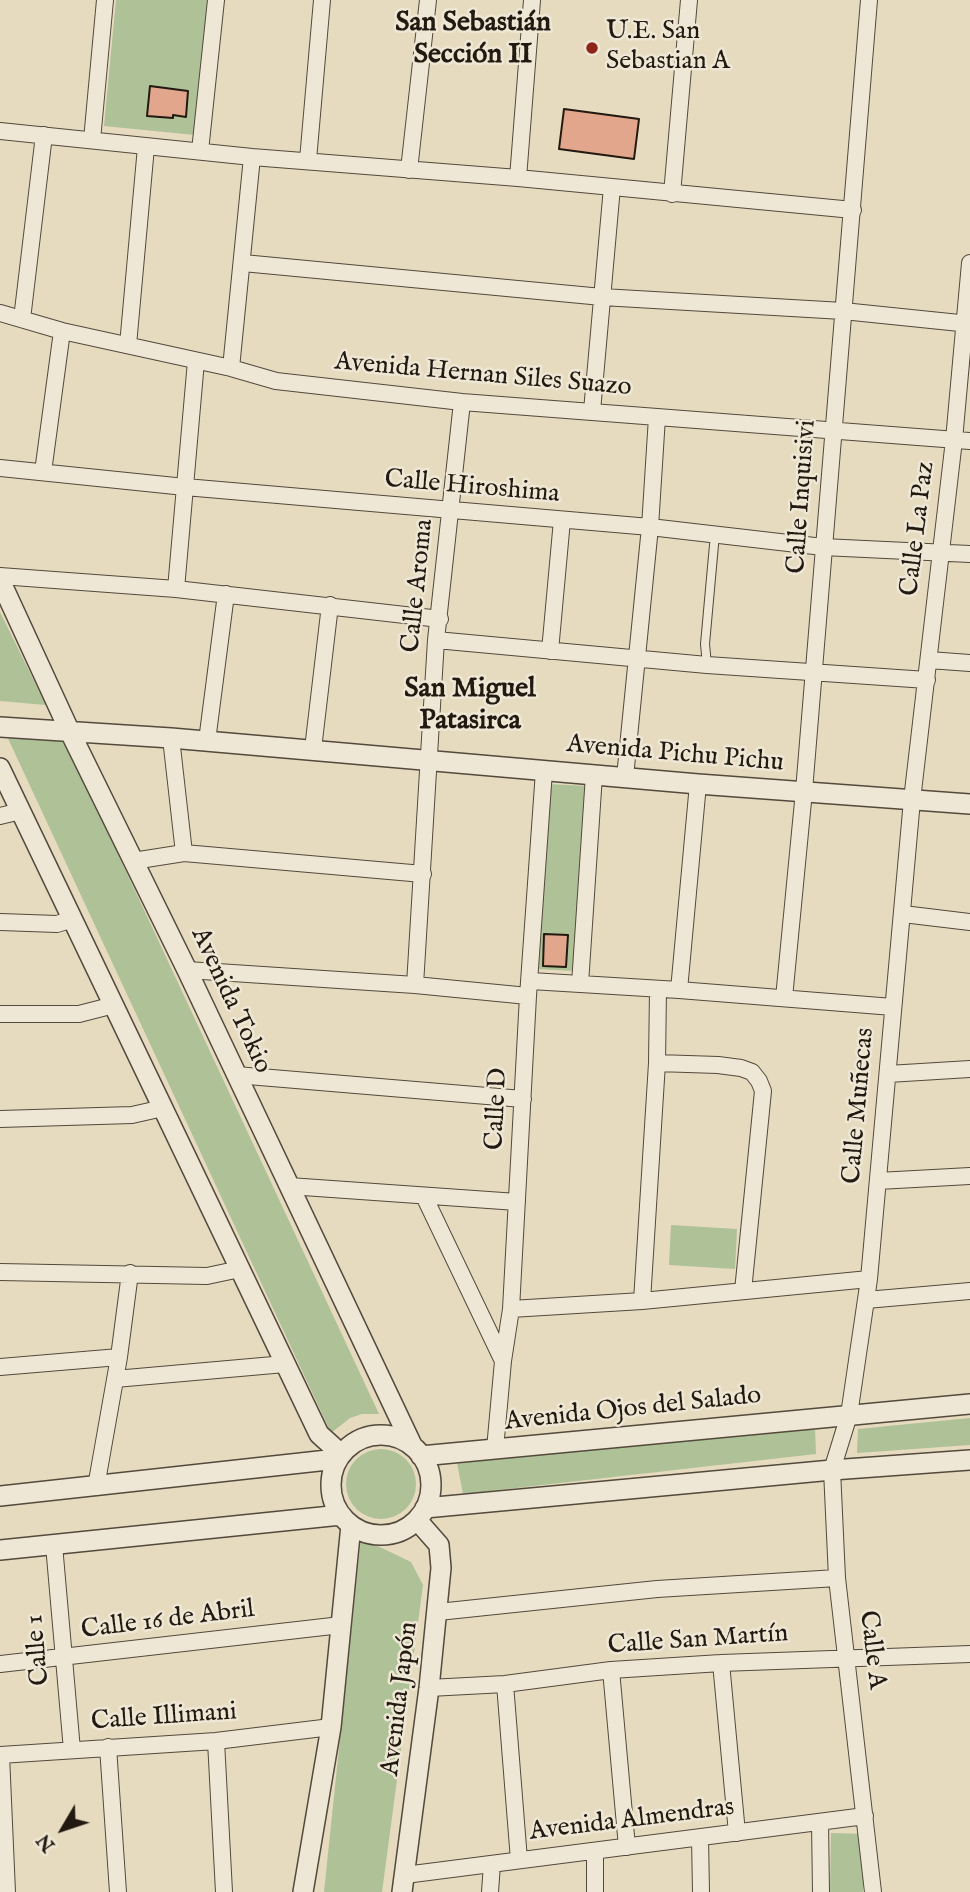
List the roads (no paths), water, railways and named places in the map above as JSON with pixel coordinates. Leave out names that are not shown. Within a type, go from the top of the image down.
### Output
[{"type":"street","points":[[92,140],[105,0]]},
{"type":"street","points":[[200,150],[216,0]]},
{"type":"street","points":[[308,160],[322,0]]},
{"type":"street","points":[[409,170],[428,0]]},
{"type":"street","points":[[518,178],[532,0]]},
{"type":"street","points":[[672,194],[689,0]]},
{"type":"street","name":"Calle Inquisivi","points":[[783,999],[804,791],[869,0]]},
{"type":"street","points":[[0,131],[253,157],[518,178],[853,210]]},
{"type":"street","points":[[22,319],[44,135]]},
{"type":"street","points":[[128,345],[146,147]]},
{"type":"street","points":[[230,368],[253,157]]},
{"type":"street","points":[[592,411],[612,187]]},
{"type":"street","points":[[243,263],[602,297],[843,311],[967,324]]},
{"type":"street","name":"Calle La Paz","points":[[912,800],[941,552],[962,440],[970,263]]},
{"type":"street","name":"Avenida Hernan Siles Suazo","points":[[0,313],[62,331],[196,360],[276,381],[462,402],[962,440]]},
{"type":"street","points":[[43,472],[62,331]]},
{"type":"street","points":[[176,589],[196,360]]},
{"type":"street","name":"Calle Aroma","points":[[415,985],[436,639],[462,402]]},
{"type":"street","points":[[625,777],[650,527],[657,417]]},
{"type":"street","name":"Calle Hiroshima","points":[[0,468],[185,487],[650,527],[823,547],[970,554]]},
{"type":"street","points":[[550,651],[562,520]]},
{"type":"street","points":[[0,578],[176,589],[440,619]]},
{"type":"street","name":"Avenida Tokio","points":[[0,578],[70,732],[416,1450]]},
{"type":"street","points":[[207,741],[226,594]]},
{"type":"street","points":[[313,749],[330,605]]},
{"type":"street","points":[[436,639],[637,659],[927,680]]},
{"type":"street","points":[[929,660],[970,663]]},
{"type":"street","name":"Avenida Pichu Pichu","points":[[0,727],[313,749],[698,784],[970,804]]},
{"type":"street","points":[[171,738],[184,853]]},
{"type":"street","points":[[0,768],[319,1434],[339,1456]]},
{"type":"street","name":"Calle D","points":[[495,1449],[511,1309],[544,771]]},
{"type":"street","points":[[579,984],[594,775]]},
{"type":"street","points":[[679,990],[698,784]]},
{"type":"street","name":"Calle Muñecas","points":[[849,1415],[869,1279],[912,800]]},
{"type":"street","points":[[0,816],[20,811]]},
{"type":"street","points":[[133,861],[184,853],[423,874]]},
{"type":"street","points":[[903,914],[970,922]]},
{"type":"street","points":[[0,922],[57,924],[73,919]]},
{"type":"street","points":[[187,970],[415,985],[529,988],[579,984],[893,1007]]},
{"type":"street","points":[[642,1301],[657,1063],[658,990]]},
{"type":"street","points":[[0,1014],[79,1014],[114,1005]]},
{"type":"street","points":[[657,1063],[741,1068],[752,1072],[763,1091],[743,1291]]},
{"type":"street","points":[[888,1074],[970,1069]]},
{"type":"street","points":[[236,1075],[523,1099]]},
{"type":"street","points":[[0,1119],[132,1115],[163,1108]]},
{"type":"street","points":[[878,1181],[970,1176]]},
{"type":"street","points":[[289,1186],[517,1202]]},
{"type":"street","points":[[424,1196],[503,1361]]},
{"type":"street","points":[[0,1272],[207,1276],[240,1269]]},
{"type":"street","points":[[96,1487],[119,1357],[130,1273]]},
{"type":"street","points":[[511,1309],[642,1301],[869,1279]]},
{"type":"street","points":[[866,1300],[970,1291]]},
{"type":"street","points":[[0,1367],[119,1357]]},
{"type":"street","points":[[115,1379],[285,1364]]},
{"type":"street","name":"Avenida Ojos del Salado","points":[[416,1450],[495,1449],[970,1404]]},
{"type":"street","name":"Calle A","points":[[849,1415],[832,1470],[837,1578],[873,1892]]},
{"type":"street","points":[[371,1435],[393,1436],[416,1450],[428,1468],[431,1481],[430,1495],[421,1514],[405,1529],[392,1534],[363,1532],[346,1520],[331,1493],[333,1469],[339,1456],[358,1440],[371,1435]]},
{"type":"street","points":[[0,1496],[96,1487],[339,1456]]},
{"type":"street","points":[[421,1514],[832,1470],[970,1460]]},
{"type":"street","name":"Avenida Japón","points":[[403,1883],[429,1688],[441,1568],[439,1545],[421,1514]]},
{"type":"street","points":[[0,1550],[346,1520]]},
{"type":"street","points":[[303,1892],[331,1727],[341,1625],[346,1520]]},
{"type":"street","name":"Calle 1","points":[[54,1545],[72,1750]]},
{"type":"street","points":[[438,1612],[657,1589],[837,1578]]},
{"type":"street","name":"Calle 16 de Abril","points":[[0,1664],[341,1625]]},
{"type":"street","name":"Calle San Martín","points":[[429,1688],[505,1684],[611,1670],[721,1663],[970,1654]]},
{"type":"street","points":[[721,1663],[737,1833]]},
{"type":"street","points":[[611,1670],[627,1846]]},
{"type":"street","points":[[505,1684],[519,1860]]},
{"type":"street","name":"Calle Illimani","points":[[1,1755],[216,1741],[331,1727]]},
{"type":"street","points":[[216,1741],[224,1892]]},
{"type":"street","points":[[107,1747],[118,1892]]},
{"type":"street","points":[[1,1755],[8,1892]]},
{"type":"street","name":"Avenida Almendras","points":[[403,1883],[519,1860],[865,1816]]},
{"type":"street","points":[[820,1822],[821,1892]]},
{"type":"street","points":[[700,1837],[701,1892]]},
{"type":"street","points":[[595,1850],[595,1892]]},
{"type":"street","points":[[490,1892],[492,1864]]},
{"type":"lane","points":[[707,664],[705,644],[715,534]]},
{"type":"place","name":"U.E. San Sebastian A","points":[[592,48]]},
{"type":"district","name":"San Sebastián Sección II","points":[[473,40]]},
{"type":"district","name":"San Miguel Patasirca","points":[[470,706]]}]
